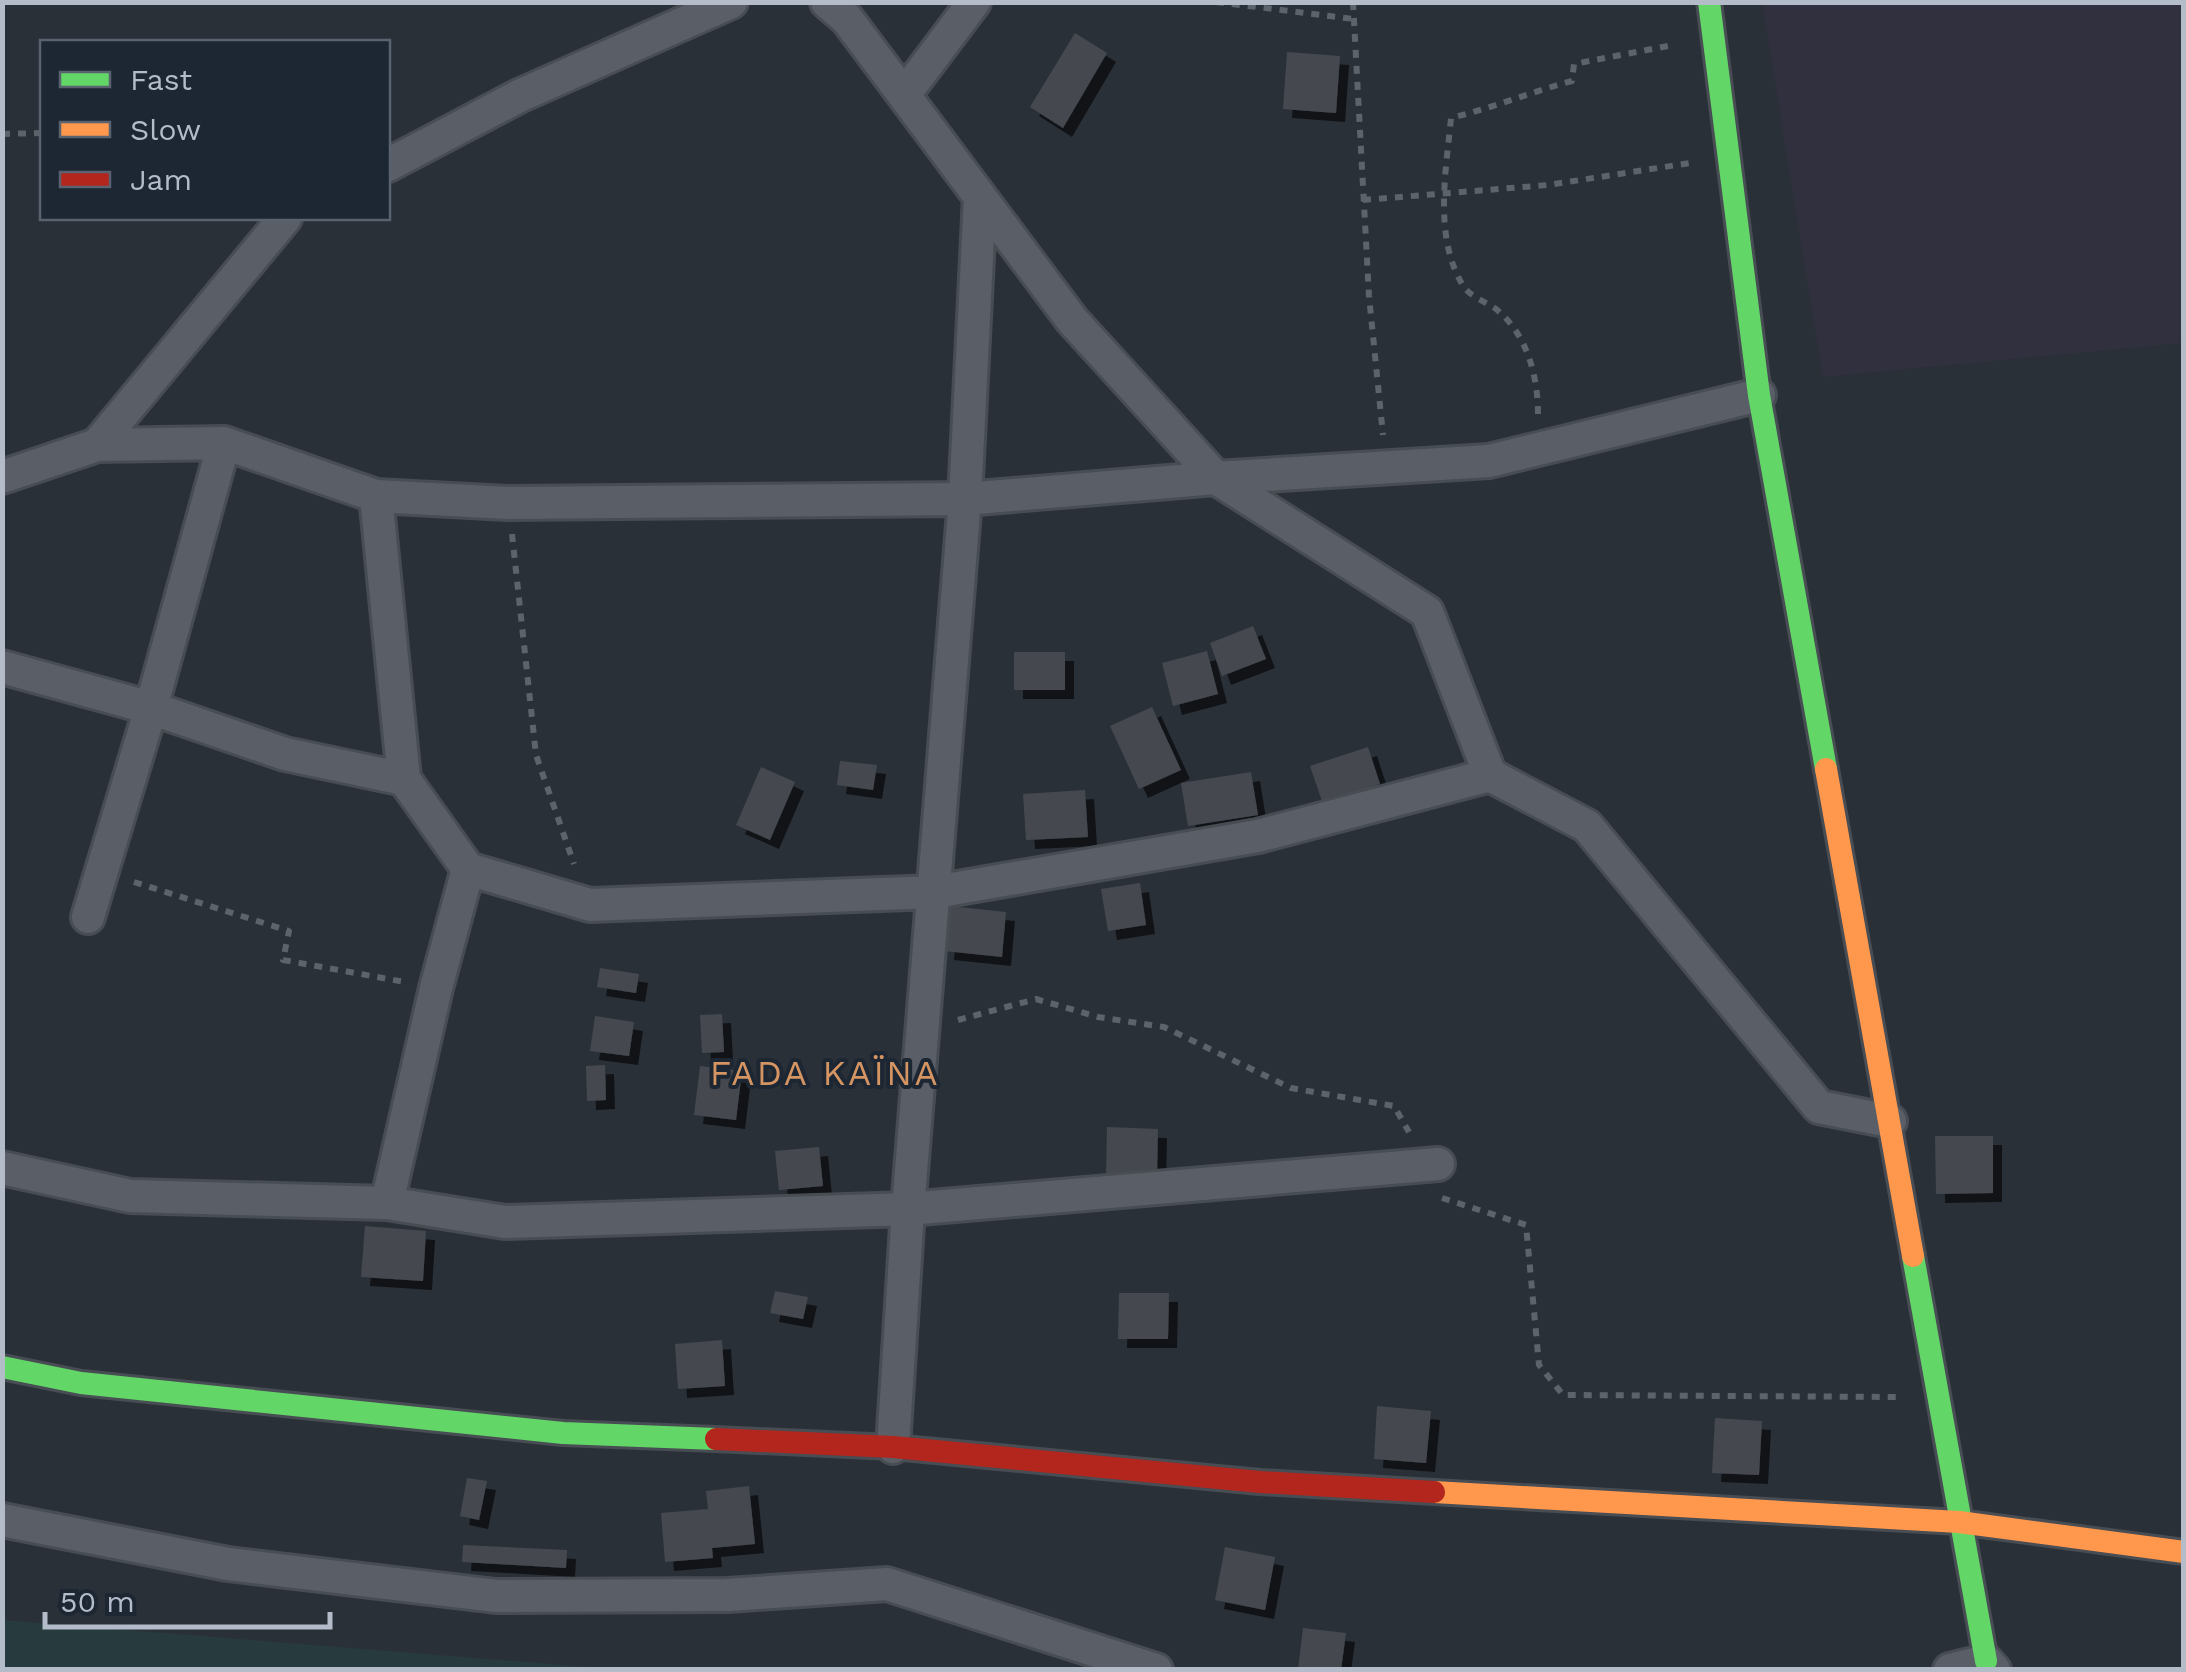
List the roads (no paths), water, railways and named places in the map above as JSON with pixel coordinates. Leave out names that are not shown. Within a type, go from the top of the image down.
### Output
[{"type":"street","points":[[390,165],[519,96],[731,2]]},
{"type":"street","points":[[826,2],[847,19],[1072,320],[1216,478],[1427,612],[1490,775],[1587,826],[1818,1107],[1890,1122]]},
{"type":"street","points":[[904,95],[974,2]]},
{"type":"street","points":[[1708,2],[1759,395],[1959,1522],[1990,1665],[1950,1670]]},
{"type":"street","points":[[893,1448],[908,1209],[965,498],[980,196]]},
{"type":"street","points":[[97,445],[284,220]]},
{"type":"street","points":[[2,478],[97,445],[224,443],[376,496],[508,503],[965,498],[1489,461],[1759,395]]},
{"type":"street","points":[[88,917],[224,443]]},
{"type":"street","points":[[376,496],[404,779],[468,870],[590,905],[935,892],[1258,836],[1490,775]]},
{"type":"street","points":[[2,667],[151,708],[285,754],[404,779]]},
{"type":"street","points":[[388,1203],[436,988],[468,870]]},
{"type":"street","points":[[2,1168],[130,1196],[388,1203],[506,1222],[908,1209],[1438,1164]]},
{"type":"street","points":[[2,1366],[82,1383],[564,1433],[893,1448],[1260,1482],[1959,1522],[2184,1552]]},
{"type":"street","points":[[2,1520],[228,1564],[496,1596],[728,1594],[887,1584],[1156,1670]]},
{"type":"district","name":"FADA KAÏNA","points":[[825,1073]]}]
